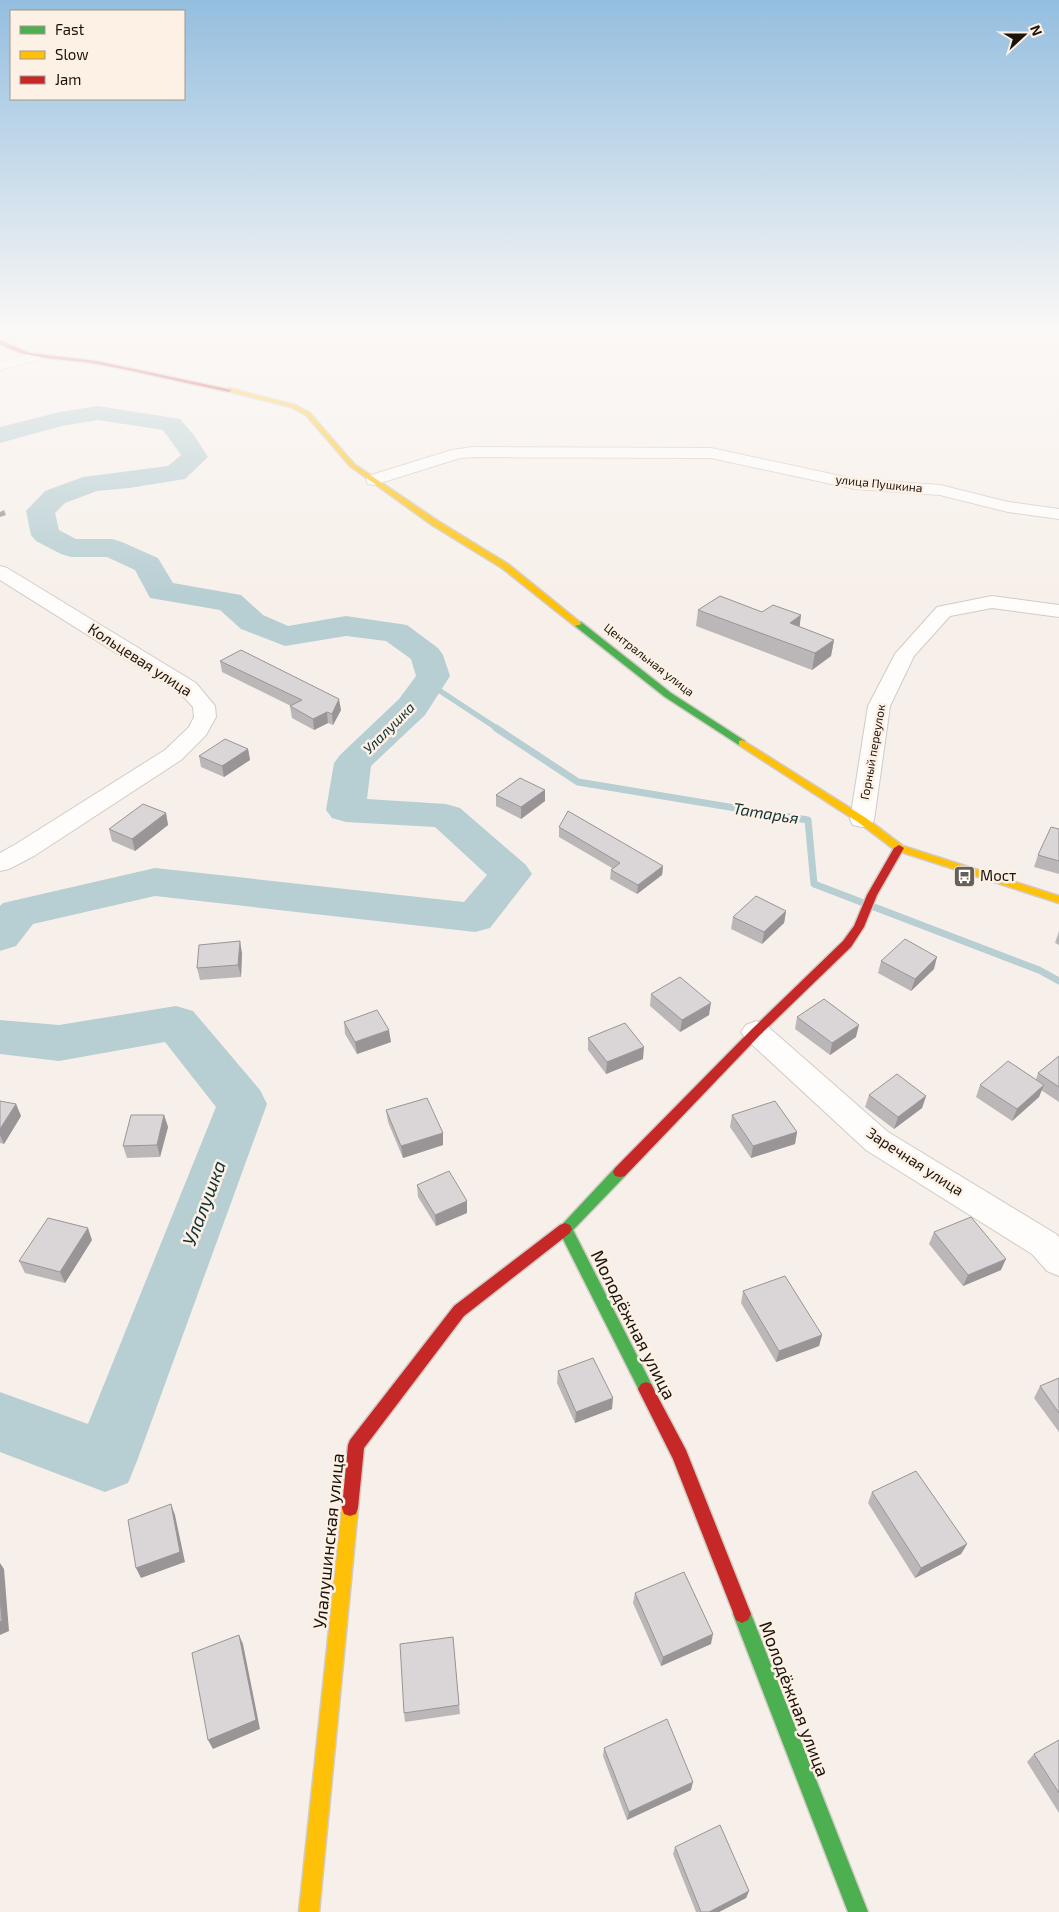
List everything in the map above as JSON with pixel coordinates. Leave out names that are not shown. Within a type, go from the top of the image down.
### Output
[{"type":"street","name":"Центральная улица","points":[[312,418],[352,465],[435,523],[505,566],[668,695],[862,820],[899,848],[1059,900]]},
{"type":"street","name":"улица Пушкина","points":[[374,480],[458,453],[711,453],[855,484],[940,490],[1008,507],[1059,514]]},
{"type":"street","name":"Кольцевая улица","points":[[0,572],[188,688],[199,698],[204,706],[205,717],[198,730],[173,755],[25,850],[0,863]]},
{"type":"street","name":"Горный переулок","points":[[862,820],[879,706],[905,654],[944,611],[992,602],[1059,611]]},
{"type":"street","points":[[565,1230],[756,1032],[847,944],[859,927],[872,895],[899,848]]},
{"type":"street","name":"Заречная улица","points":[[756,1032],[877,1141],[1044,1244],[1059,1261]]},
{"type":"street","name":"Улалушинская улица","points":[[309,1912],[356,1445],[459,1311],[565,1230]]},
{"type":"street","name":"Молодёжная улица","points":[[565,1230],[680,1456],[858,1912]]},
{"type":"building","points":[[720,596],[762,612],[773,605],[801,615],[790,623],[834,640],[815,653],[698,610]]},
{"type":"building","points":[[241,650],[339,699],[332,714],[327,712],[313,719],[290,706],[302,700],[220,661]]},
{"type":"building","points":[[225,739],[248,749],[222,766],[199,756]]},
{"type":"building","points":[[520,778],[545,790],[521,807],[496,795]]},
{"type":"building","points":[[143,804],[166,813],[132,839],[109,829]]},
{"type":"building","points":[[568,811],[663,866],[638,885],[611,870],[620,863],[559,827]]},
{"type":"building","points":[[1051,827],[1059,829],[1059,861],[1038,855]]},
{"type":"building","points":[[756,896],[786,911],[764,932],[733,917]]},
{"type":"building","points":[[905,939],[937,957],[915,979],[881,961]]},
{"type":"building","points":[[240,941],[238,965],[197,968],[199,945]]},
{"type":"building","points":[[680,977],[711,1003],[682,1020],[651,994]]},
{"type":"building","points":[[824,999],[859,1025],[832,1043],[797,1017]]},
{"type":"building","points":[[377,1010],[389,1030],[355,1042],[344,1022]]},
{"type":"building","points":[[625,1023],[644,1047],[607,1062],[588,1038]]},
{"type":"building","points":[[1059,1056],[1059,1087],[1038,1073]]},
{"type":"building","points":[[1008,1061],[1044,1085],[1017,1109],[980,1085]]},
{"type":"building","points":[[897,1074],[926,1096],[898,1117],[869,1095]]},
{"type":"building","points":[[427,1098],[443,1133],[401,1146],[386,1110]]},
{"type":"building","points":[[0,1101],[16,1104],[0,1129]]},
{"type":"building","points":[[775,1101],[797,1132],[753,1146],[732,1115]]},
{"type":"building","points":[[131,1115],[164,1115],[157,1145],[123,1146]]},
{"type":"building","points":[[449,1171],[467,1201],[435,1215],[417,1185]]},
{"type":"building","points":[[971,1217],[1006,1259],[968,1275],[934,1232]]},
{"type":"building","points":[[48,1218],[88,1228],[60,1272],[19,1261]]},
{"type":"building","points":[[785,1276],[822,1335],[779,1351],[743,1291]]},
{"type":"building","points":[[593,1358],[613,1398],[576,1412],[558,1371]]},
{"type":"building","points":[[1059,1378],[1059,1413],[1040,1386]]},
{"type":"building","points":[[916,1471],[967,1544],[921,1568],[872,1492]]},
{"type":"building","points":[[171,1504],[180,1552],[136,1568],[128,1520]]},
{"type":"building","points":[[684,1572],[713,1634],[663,1657],[635,1593]]},
{"type":"building","points":[[0,1596],[2,1621],[0,1622]]},
{"type":"building","points":[[239,1635],[256,1720],[208,1740],[192,1653]]},
{"type":"building","points":[[453,1637],[459,1705],[404,1713],[400,1644]]},
{"type":"building","points":[[667,1719],[693,1782],[629,1812],[604,1748]]},
{"type":"building","points":[[1059,1740],[1059,1793],[1034,1754]]},
{"type":"building","points":[[720,1825],[749,1891],[709,1912],[701,1912],[675,1847]]},
{"type":"waterway","name":"Улалушка","points":[[0,435],[65,418]]},
{"type":"waterway","name":"Улалушка","points":[[0,936],[18,913],[155,882],[475,918],[511,874],[446,816],[346,810],[353,763],[412,707],[433,676],[426,655],[395,632],[346,626],[285,636],[252,622],[230,602],[161,591],[147,564],[112,548],[71,548],[46,535],[40,511],[55,497],[93,483],[176,473],[195,457],[184,439],[171,424],[133,418]]},
{"type":"waterway","name":"Татарья","points":[[428,683],[498,729]]},
{"type":"waterway","name":"Татарья","points":[[496,728],[578,782],[808,820],[814,884],[1039,970],[1059,981]]},
{"type":"waterway","name":"Улалушка","points":[[0,1037],[59,1043],[176,1023],[242,1104],[105,1461],[0,1422]]},
{"type":"traffic: fast","points":[[578,624],[668,695],[742,743]]},
{"type":"traffic: fast","points":[[620,1172],[565,1229],[646,1389]]},
{"type":"traffic: fast","points":[[742,1614],[858,1912]]},
{"type":"traffic: slow","points":[[312,418],[352,465],[435,523],[505,566],[578,624]]},
{"type":"traffic: slow","points":[[742,743],[862,820],[899,848],[1059,900]]},
{"type":"traffic: slow","points":[[309,1912],[350,1508]]},
{"type":"traffic: jam","points":[[620,1172],[756,1032],[847,944],[859,927],[872,895],[899,848]]},
{"type":"traffic: jam","points":[[350,1508],[356,1445],[459,1311],[565,1229]]},
{"type":"traffic: jam","points":[[646,1389],[680,1455],[742,1614]]},
{"type":"place","name":"Мост","points":[[964,876]]}]
